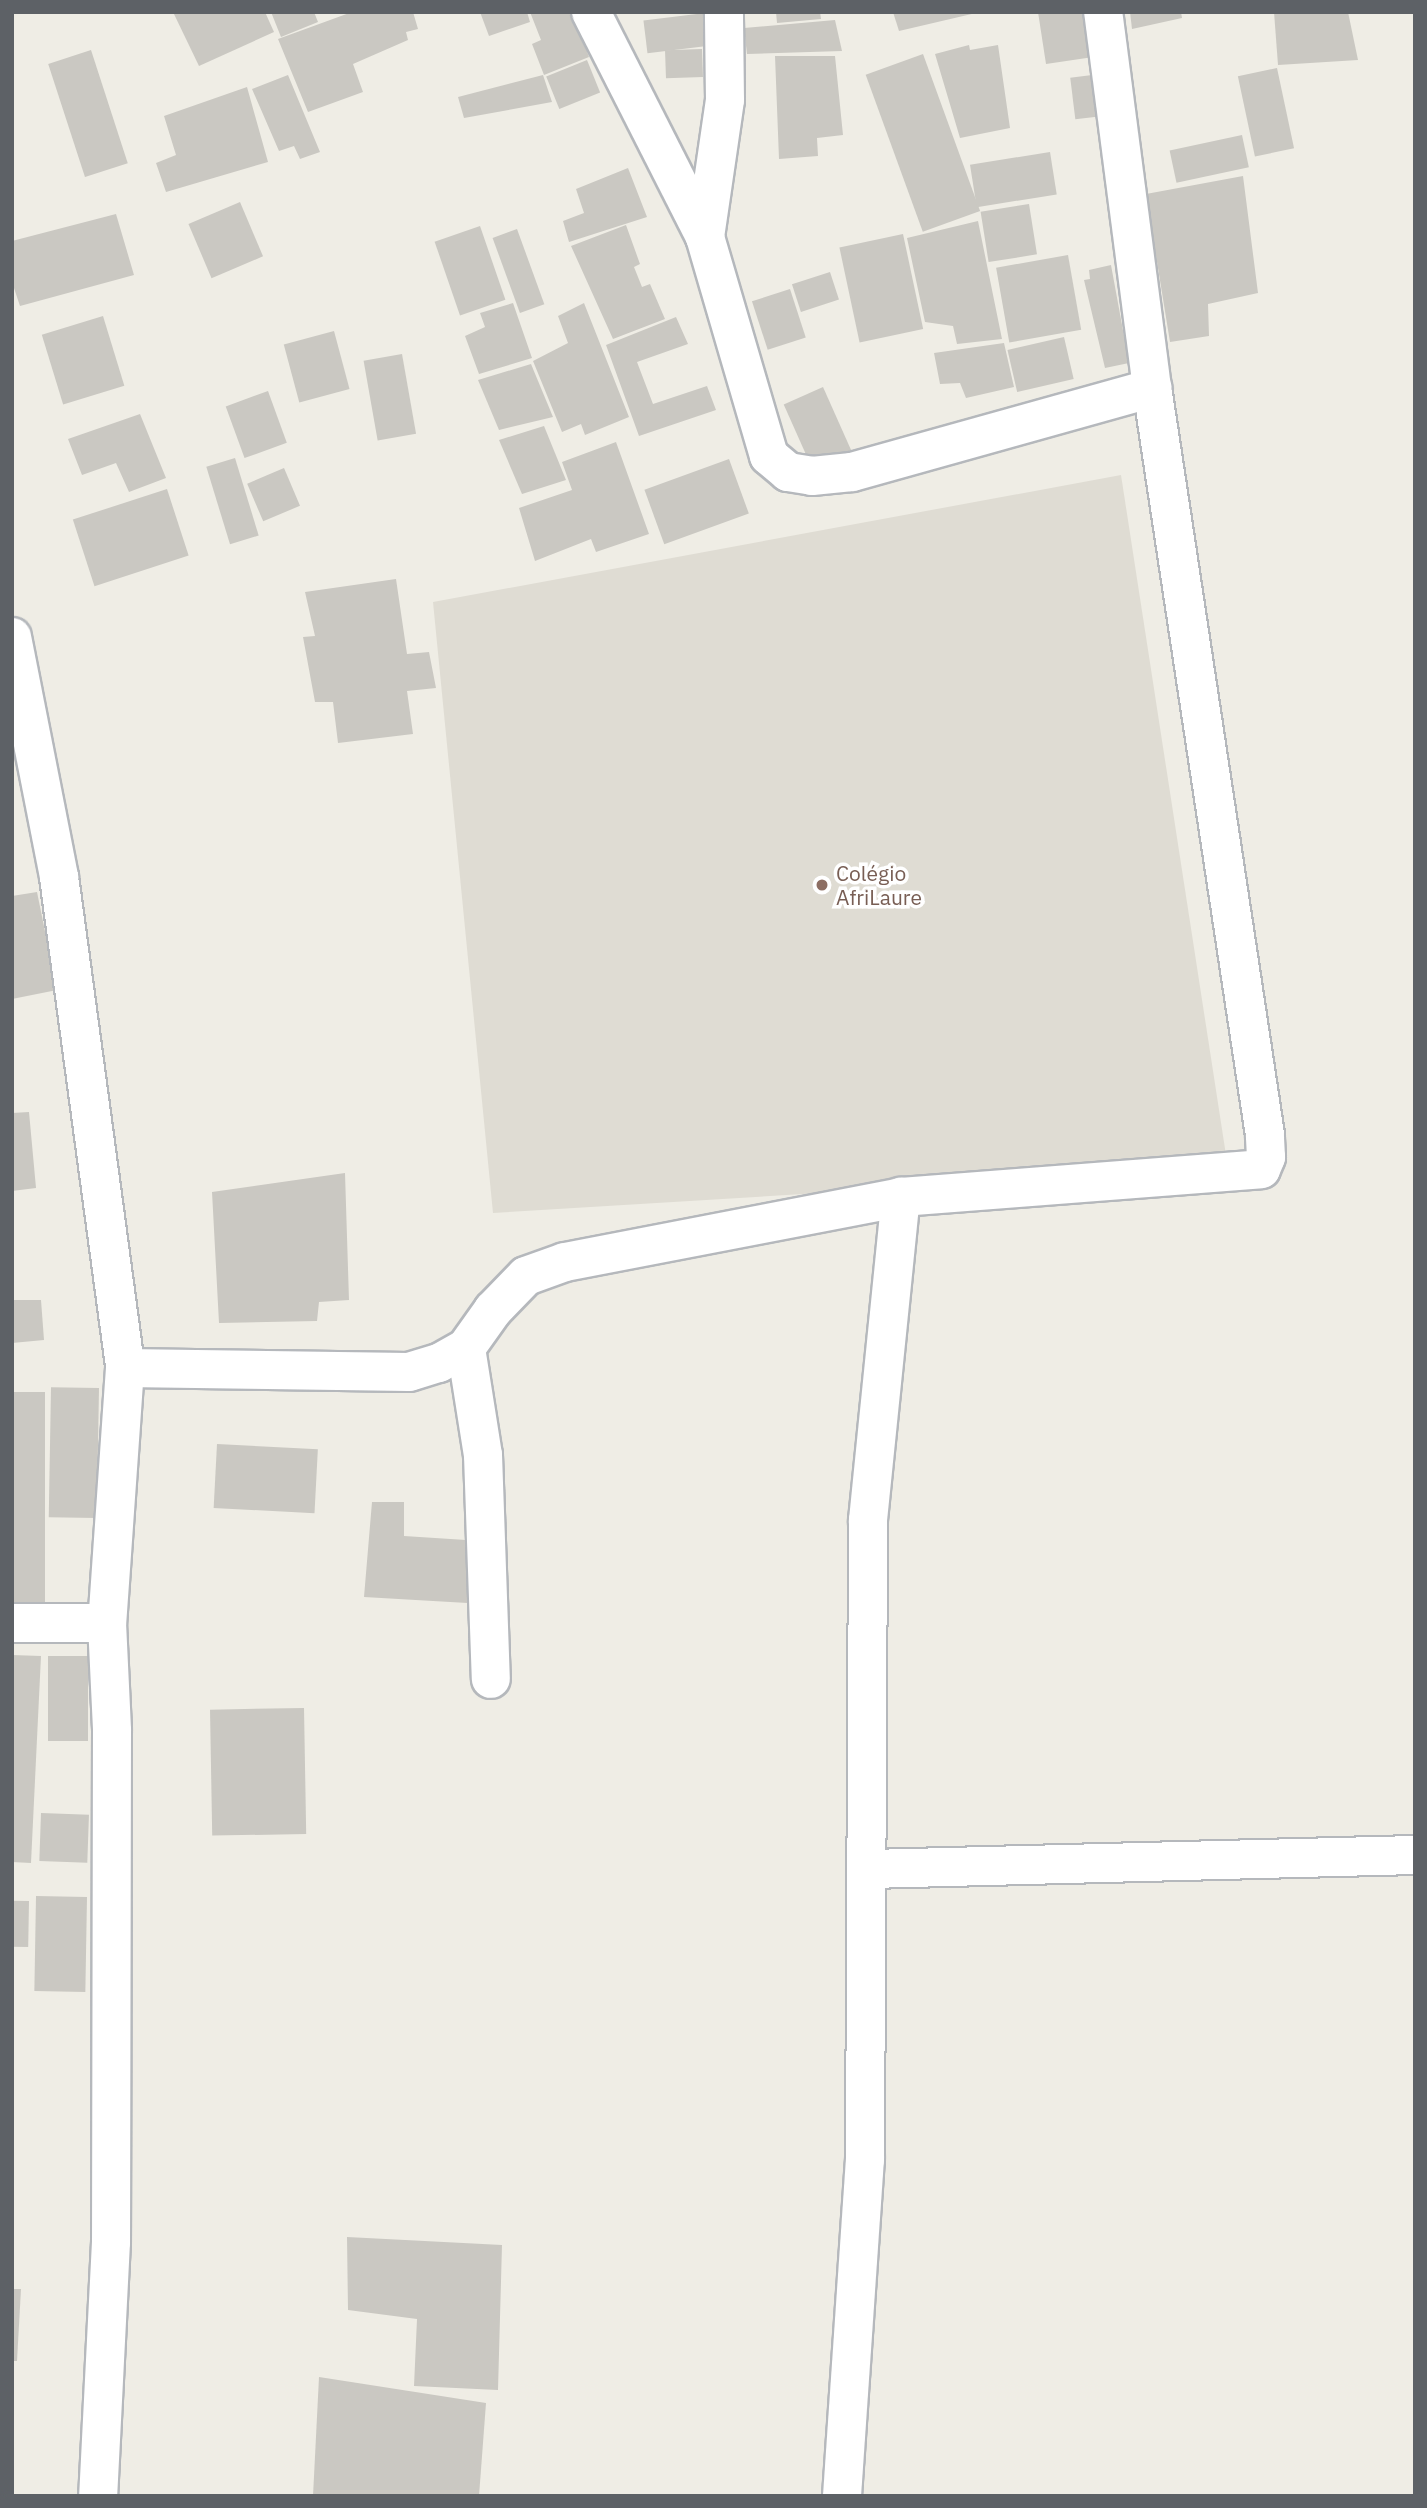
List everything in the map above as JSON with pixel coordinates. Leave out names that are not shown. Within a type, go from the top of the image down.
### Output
[{"type":"street","points":[[591,12],[705,237],[769,456],[788,472],[812,476],[852,472],[1152,388]]},
{"type":"street","points":[[705,237],[725,100],[724,12]]},
{"type":"street","points":[[125,1368],[409,1372],[439,1363],[466,1348],[493,1310],[526,1276],[565,1262],[901,1197],[1254,1173],[1266,1157],[1152,388],[1103,12]]},
{"type":"street","points":[[12,637],[59,877],[125,1368],[107,1623],[111,2228],[98,2496]]},
{"type":"street","points":[[842,2496],[865,2160],[870,1869],[868,1520],[901,1197]]},
{"type":"street","points":[[466,1348],[483,1455],[491,1679]]},
{"type":"street","points":[[12,1623],[107,1623]]},
{"type":"street","points":[[870,1869],[1415,1855]]},
{"type":"shaded area","name":"Colégio AfriLaure","points":[[1121,475],[1228,1168],[493,1213],[433,602]]},
{"type":"building","points":[[173,12],[265,12],[274,32],[199,66]]},
{"type":"building","points":[[271,12],[314,12],[318,22],[281,37]]},
{"type":"building","points":[[352,12],[413,12],[418,29],[406,32],[408,40],[353,64],[363,92],[308,112],[278,39]]},
{"type":"building","points":[[480,12],[527,12],[530,22],[489,36]]},
{"type":"building","points":[[530,12],[573,12],[589,57],[544,75],[532,44],[541,40]]},
{"type":"building","points":[[776,12],[820,12],[821,19],[777,23]]},
{"type":"building","points":[[893,12],[976,12],[976,13],[899,31]]},
{"type":"building","points":[[1038,12],[1096,12],[1100,56],[1046,64]]},
{"type":"building","points":[[1130,12],[1181,12],[1182,18],[1132,29]]},
{"type":"building","points":[[1274,12],[1348,12],[1358,60],[1278,65]]},
{"type":"building","points":[[705,13],[709,46],[647,53],[643,21]]},
{"type":"building","points":[[835,20],[842,51],[747,54],[744,28]]},
{"type":"building","points":[[969,45],[970,50],[998,45],[1010,128],[960,138],[935,54]]},
{"type":"building","points":[[702,49],[703,77],[666,78],[665,50]]},
{"type":"building","points":[[91,50],[128,163],[85,177],[48,64]]},
{"type":"building","points":[[923,54],[980,211],[923,232],[866,75]]},
{"type":"building","points":[[775,56],[835,56],[843,135],[817,138],[818,156],[779,159]]},
{"type":"building","points":[[587,60],[600,92],[559,109],[546,76]]},
{"type":"building","points":[[1277,68],[1294,148],[1255,157],[1238,76]]},
{"type":"building","points":[[1100,74],[1105,116],[1075,119],[1070,78]]},
{"type":"building","points":[[288,75],[320,152],[300,159],[294,146],[279,151],[252,89]]},
{"type":"building","points":[[543,75],[552,102],[464,118],[458,97]]},
{"type":"building","points":[[247,87],[268,162],[166,192],[156,163],[176,155],[164,116]]},
{"type":"building","points":[[1242,135],[1249,167],[1176,183],[1170,150]]},
{"type":"building","points":[[1050,152],[1057,194],[977,207],[970,165]]},
{"type":"building","points":[[628,168],[647,217],[569,242],[563,221],[584,213],[576,189]]},
{"type":"building","points":[[1243,176],[1258,293],[1208,304],[1209,336],[1170,342],[1146,194]]},
{"type":"building","points":[[240,202],[263,256],[212,278],[188,224]]},
{"type":"building","points":[[1029,204],[1037,254],[989,262],[981,212]]},
{"type":"building","points":[[116,214],[134,275],[20,306],[12,282],[12,241]]},
{"type":"building","points":[[978,221],[1002,339],[957,344],[953,326],[925,322],[907,238]]},
{"type":"building","points":[[626,225],[640,264],[634,267],[642,287],[650,284],[665,319],[613,339],[571,246]]},
{"type":"building","points":[[480,226],[505,300],[460,315],[435,242]]},
{"type":"building","points":[[517,229],[544,304],[520,313],[493,238]]},
{"type":"building","points":[[903,234],[923,329],[860,342],[839,248]]},
{"type":"building","points":[[1068,255],[1081,330],[1009,343],[996,268]]},
{"type":"building","points":[[1111,265],[1129,363],[1105,368],[1084,280],[1090,279],[1089,270]]},
{"type":"building","points":[[830,272],[839,300],[801,312],[792,284]]},
{"type":"building","points":[[790,289],[806,338],[768,350],[752,301]]},
{"type":"building","points":[[513,303],[532,358],[479,374],[465,336],[485,327],[480,313]]},
{"type":"building","points":[[584,303],[629,417],[585,435],[581,424],[562,432],[533,361],[568,343],[558,316]]},
{"type":"building","points":[[103,316],[124,386],[63,405],[42,335]]},
{"type":"building","points":[[676,317],[688,344],[637,362],[653,404],[707,386],[716,410],[639,436],[606,345]]},
{"type":"building","points":[[334,331],[350,389],[299,402],[284,344]]},
{"type":"building","points":[[1064,337],[1074,379],[1017,392],[1007,350]]},
{"type":"building","points":[[1004,343],[1014,387],[966,398],[960,383],[940,384],[934,353]]},
{"type":"building","points":[[402,354],[416,434],[378,441],[364,361]]},
{"type":"building","points":[[531,364],[553,417],[499,430],[478,380]]},
{"type":"building","points":[[823,387],[851,450],[812,468],[784,404]]},
{"type":"building","points":[[268,391],[287,443],[245,458],[226,406]]},
{"type":"building","points":[[140,414],[166,478],[129,492],[116,463],[82,475],[68,439]]},
{"type":"building","points":[[544,426],[566,480],[522,494],[499,440]]},
{"type":"building","points":[[616,442],[649,534],[596,552],[591,539],[535,561],[519,508],[572,490],[562,462]]},
{"type":"building","points":[[235,458],[259,535],[230,544],[206,467]]},
{"type":"building","points":[[729,459],[749,514],[664,544],[644,490]]},
{"type":"building","points":[[284,468],[300,506],[263,521],[247,484]]},
{"type":"building","points":[[167,489],[189,556],[94,586],[73,520]]},
{"type":"building","points":[[396,579],[407,654],[429,652],[436,688],[407,691],[413,734],[338,743],[333,702],[315,702],[303,637],[315,636],[305,592]]},
{"type":"building","points":[[37,892],[57,990],[12,999],[12,896]]},
{"type":"building","points":[[29,1112],[36,1188],[12,1191],[12,1113]]},
{"type":"building","points":[[345,1173],[349,1300],[319,1302],[317,1321],[219,1323],[212,1192]]},
{"type":"building","points":[[12,1300],[41,1300],[44,1340],[12,1343]]},
{"type":"building","points":[[51,1387],[99,1388],[97,1518],[49,1517]]},
{"type":"building","points":[[12,1392],[45,1392],[45,1602],[12,1602]]},
{"type":"building","points":[[217,1444],[318,1449],[315,1513],[214,1508]]},
{"type":"building","points":[[372,1502],[404,1502],[404,1536],[497,1542],[502,1605],[364,1597]]},
{"type":"building","points":[[12,1655],[41,1656],[31,1863],[12,1862]]},
{"type":"building","points":[[48,1656],[88,1656],[88,1741],[48,1741]]},
{"type":"building","points":[[304,1708],[306,1834],[212,1836],[210,1710]]},
{"type":"building","points":[[41,1813],[89,1815],[87,1863],[39,1861]]},
{"type":"building","points":[[36,1896],[87,1897],[85,1992],[34,1991]]},
{"type":"building","points":[[12,1901],[29,1901],[28,1947],[12,1947]]},
{"type":"building","points":[[347,2237],[502,2245],[498,2390],[414,2386],[417,2319],[348,2310]]},
{"type":"building","points":[[12,2289],[21,2289],[17,2361],[12,2361]]},
{"type":"building","points":[[319,2377],[486,2403],[479,2496],[313,2496]]},
{"type":"place","name":"Colégio AfriLaure","points":[[822,885]]}]
